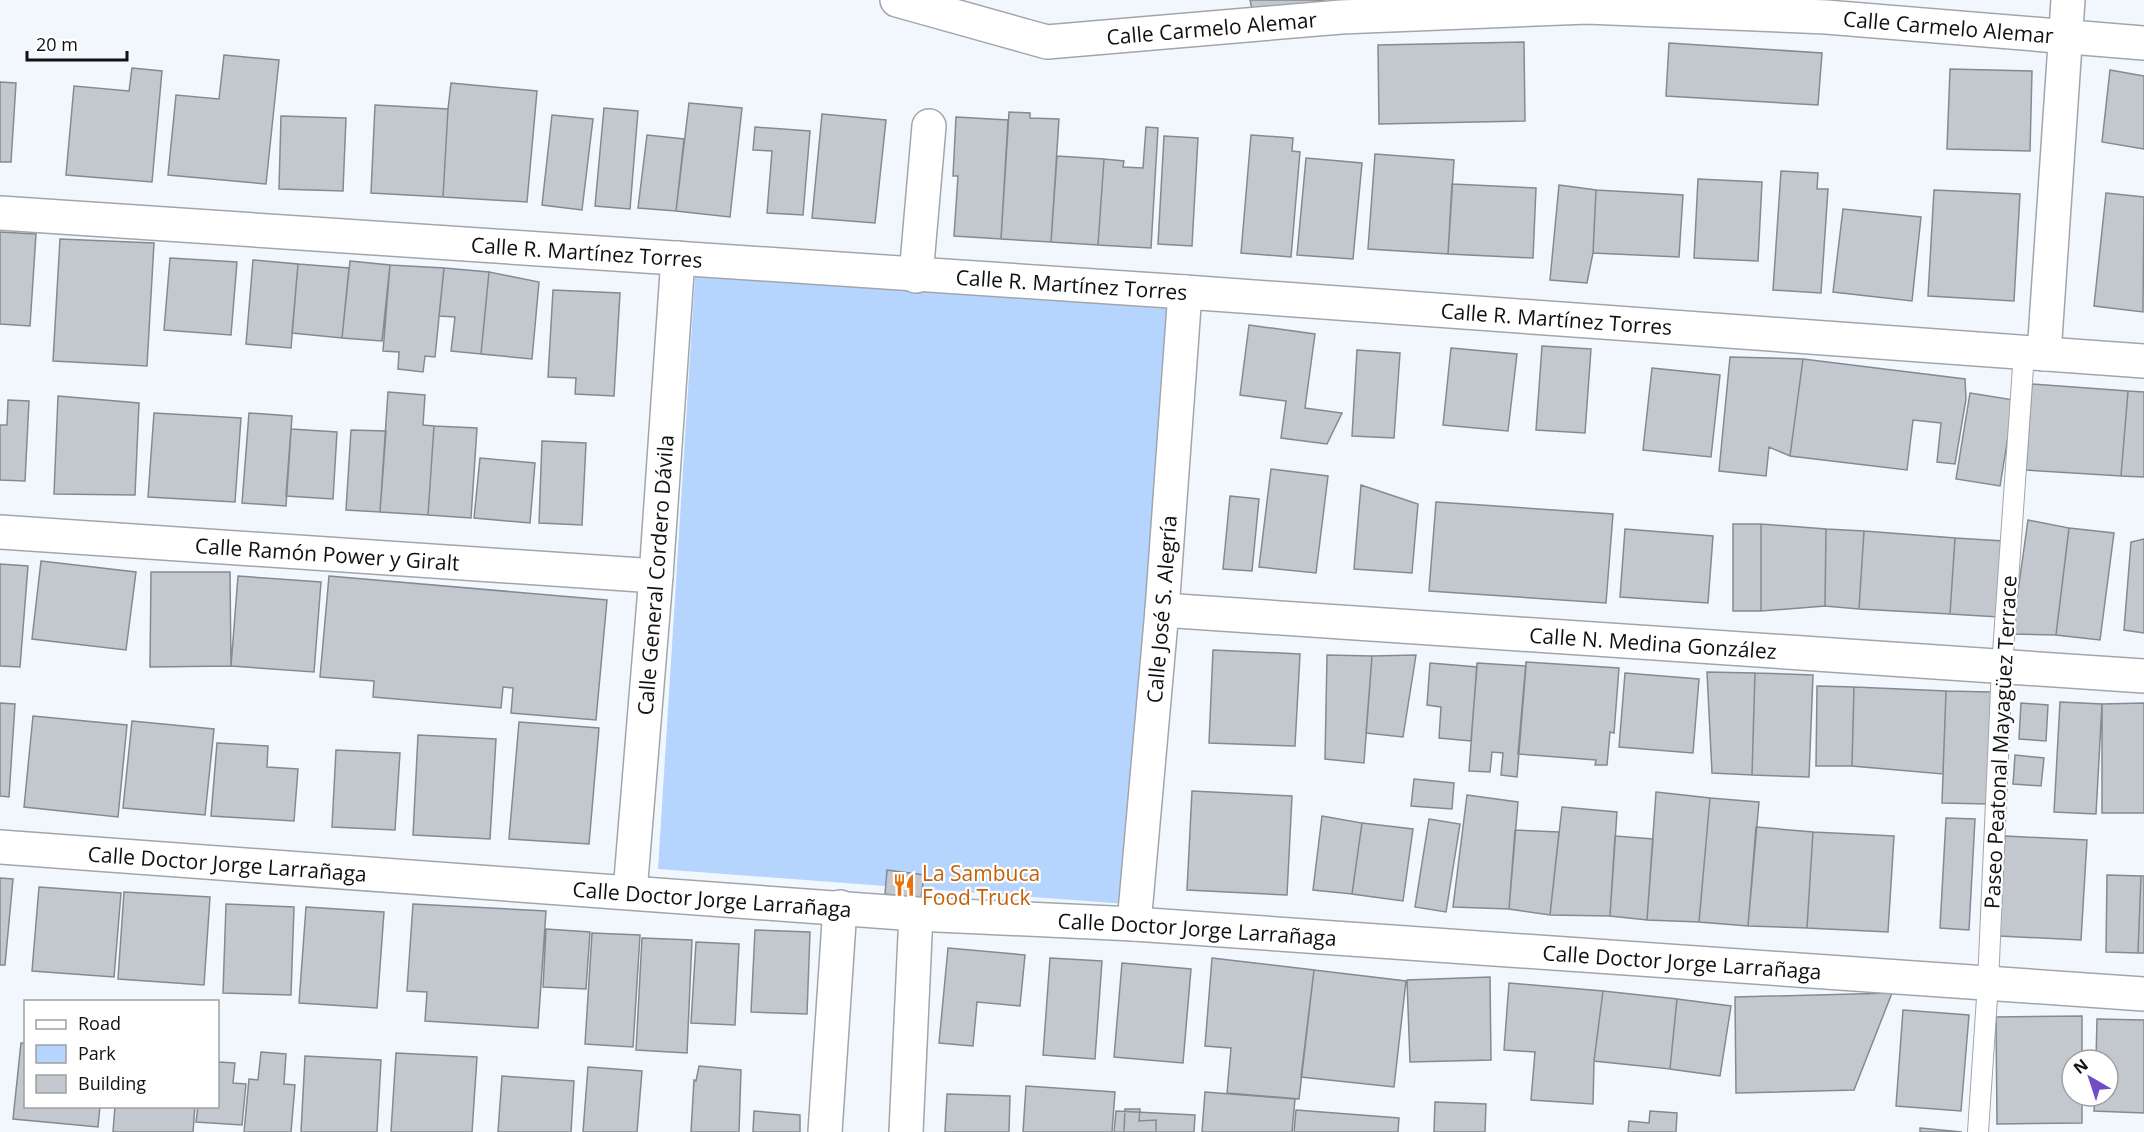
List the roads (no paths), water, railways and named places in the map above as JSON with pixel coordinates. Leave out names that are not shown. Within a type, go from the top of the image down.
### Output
[{"type":"street","name":"Calle Carmelo Alemar","points":[[897,0],[1047,42],[1341,17],[1587,7],[1822,8],[2065,38],[2144,43]]},
{"type":"street","points":[[2034,354],[2068,0]]},
{"type":"street","points":[[916,276],[929,126]]},
{"type":"street","name":"Calle R. Martínez Torres","points":[[0,213],[916,276],[1185,292],[2144,361]]},
{"type":"street","name":"Calle General Cordero Dávila","points":[[630,892],[656,576],[678,258]]},
{"type":"street","name":"Calle José S. Alegría","points":[[1134,924],[1162,610],[1185,292]]},
{"type":"street","name":"Calle Ramón Power y Giralt","points":[[0,532],[656,576]]},
{"type":"street","name":"Calle N. Medina González","points":[[1162,610],[2144,676]]},
{"type":"street","name":"Calle Doctor Jorge Larrañaga","points":[[0,847],[916,914],[1134,924],[2144,994]]},
{"type":"street","points":[[825,1132],[840,907]]},
{"type":"street","points":[[906,1132],[916,914]]},
{"type":"lane","name":"Paseo Peatonal Mayagüez Terrace","points":[[1978,1132],[1988,983],[2001,667],[2034,354]]},
{"type":"place","name":"La Sambuca Food Truck","points":[[904,885]]}]
